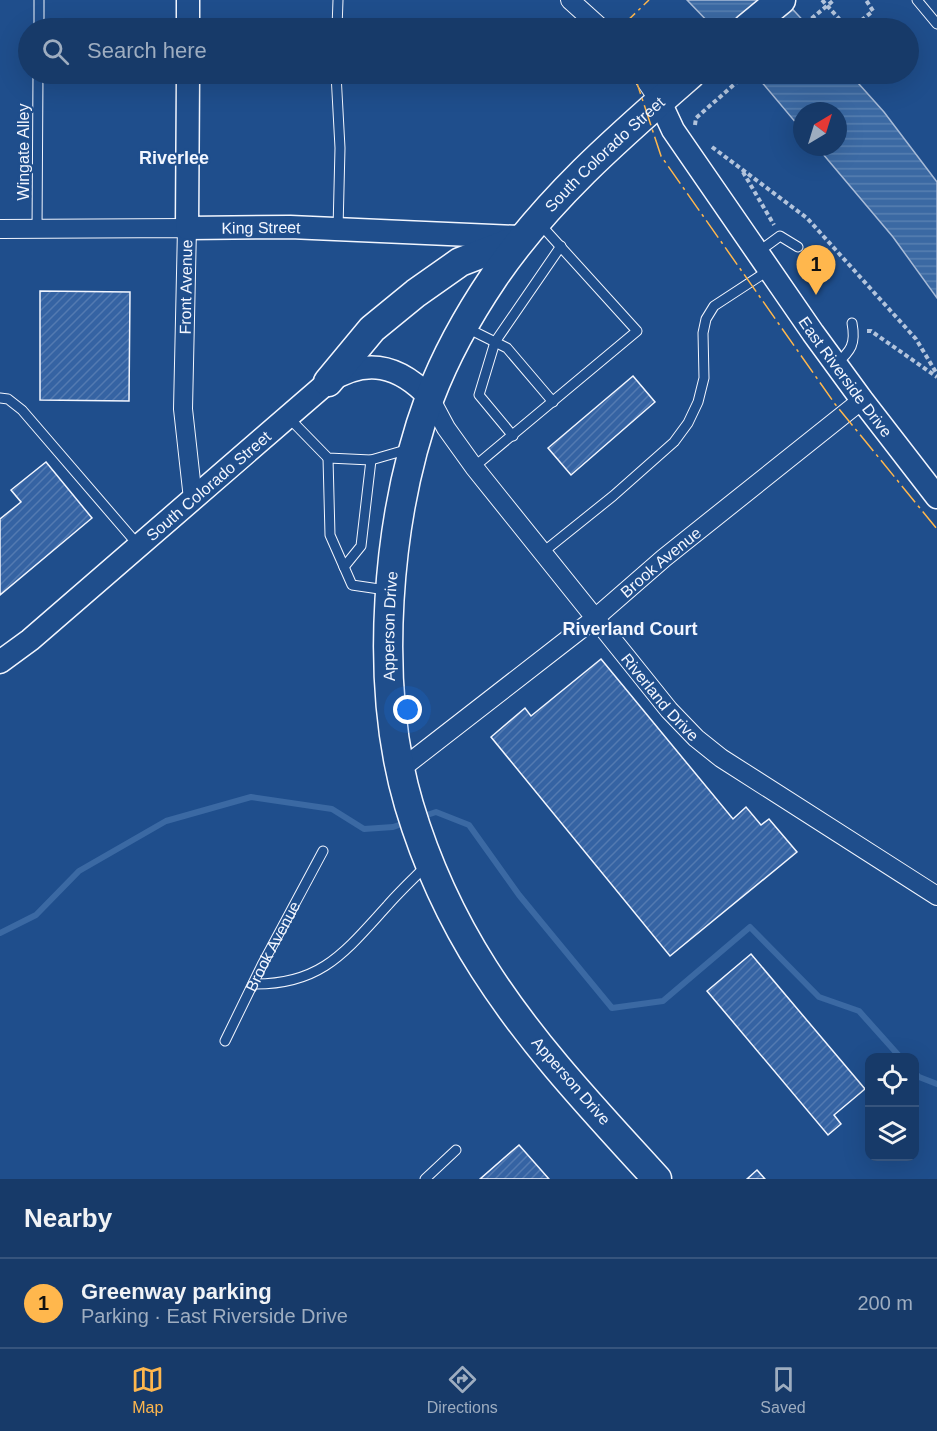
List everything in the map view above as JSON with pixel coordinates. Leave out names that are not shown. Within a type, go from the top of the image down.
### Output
[{"type":"main road","points":[[759,18],[781,0]]},
{"type":"main road","name":"South Colorado Street","points":[[530,229],[595,159],[679,84]]},
{"type":"main road","points":[[328,382],[372,329],[416,293],[460,262],[530,229]]},
{"type":"main road","name":"Apperson Drive","points":[[530,229],[493,278],[464,327],[430,398],[414,448],[398,519],[390,590],[388,633],[390,690],[408,802],[429,862],[452,911],[478,958],[521,1023],[657,1179]]},
{"type":"street","points":[[188,0],[188,18]]},
{"type":"street","points":[[570,0],[591,18]]},
{"type":"street","name":"Front Avenue","points":[[188,84],[183,409],[193,499]]},
{"type":"street","points":[[648,84],[660,102]]},
{"type":"street","name":"East Riverside Drive","points":[[660,102],[673,130],[836,364],[937,497]]},
{"type":"street","name":"King Street","points":[[0,230],[290,227],[530,229]]},
{"type":"street","name":"South Colorado Street","points":[[0,662],[30,640],[328,382],[343,372],[373,366],[386,368],[419,386],[430,398]]},
{"type":"street","name":"Riverland Drive","points":[[430,398],[446,428],[474,467],[594,619],[669,710],[696,738],[721,758],[937,896]]},
{"type":"street","name":"Brook Avenue","points":[[401,769],[594,619],[664,558],[862,400]]},
{"type":"lane","points":[[39,0],[39,18]]},
{"type":"lane","points":[[337,18],[338,0]]},
{"type":"lane","points":[[917,0],[937,24]]},
{"type":"lane","name":"Wingate Alley","points":[[37,231],[38,84]]},
{"type":"lane","points":[[337,84],[340,148],[338,229]]},
{"type":"lane","points":[[474,467],[637,331],[561,246],[530,229]]},
{"type":"lane","points":[[542,553],[613,496],[674,442],[688,423],[698,402],[704,378],[703,333],[706,318],[714,306],[764,260],[780,236],[798,247]]},
{"type":"lane","points":[[513,436],[479,395],[495,342],[561,246]]},
{"type":"lane","points":[[836,364],[850,352],[854,334],[852,323]]},
{"type":"lane","points":[[464,327],[507,348],[553,402]]},
{"type":"lane","points":[[0,398],[8,399],[22,410],[139,546]]},
{"type":"lane","points":[[288,417],[328,458],[330,535],[352,585],[390,590]]},
{"type":"lane","points":[[328,458],[371,460],[414,448]]},
{"type":"lane","points":[[344,567],[361,546],[371,460]]},
{"type":"lane","name":"Brook Avenue","points":[[225,1041],[324,851]]},
{"type":"lane","points":[[253,984],[286,981],[310,974],[332,962],[351,946],[429,862]]},
{"type":"lane","points":[[424,1179],[456,1150]]},
{"type":"path","points":[[822,0],[838,18]]},
{"type":"path","points":[[812,18],[834,0]]},
{"type":"path","points":[[864,18],[873,10],[866,0]]},
{"type":"path","points":[[694,134],[696,118],[734,84]]},
{"type":"path","points":[[710,146],[807,218],[916,339],[937,375]]},
{"type":"path","points":[[742,170],[780,236]]},
{"type":"path","points":[[854,334],[871,331],[937,375]]},
{"type":"water","points":[[687,0],[784,0],[801,18],[704,18]]},
{"type":"water","points":[[763,84],[859,84],[884,112],[937,182],[937,298],[893,237],[825,156],[847,156],[847,102],[793,102],[793,119]]},
{"type":"building","points":[[40,291],[130,292],[129,401],[40,400]]},
{"type":"building","points":[[633,376],[655,402],[571,475],[548,448]]},
{"type":"building","points":[[46,462],[92,518],[0,595],[0,519],[21,502],[11,490]]},
{"type":"building","points":[[601,659],[733,819],[746,807],[761,825],[769,819],[797,852],[670,956],[491,737],[525,708],[531,716]]},
{"type":"building","points":[[751,954],[865,1089],[834,1115],[841,1124],[828,1135],[707,991]]},
{"type":"building","points":[[519,1145],[549,1179],[480,1179]]},
{"type":"building","points":[[757,1170],[765,1179],[747,1179]]},
{"type":"waterway","points":[[0,933],[36,915],[79,871],[166,821],[251,797],[332,809],[364,829],[393,827],[405,823]]},
{"type":"waterway","points":[[421,817],[436,812],[469,825],[519,895],[612,1008],[663,1001],[750,927],[819,997],[859,1011],[897,1053]]},
{"type":"waterway","points":[[919,1077],[937,1084]]},
{"type":"power","points":[[630,18],[649,0]]},
{"type":"power","points":[[637,84],[661,156],[835,404],[937,529]]},
{"type":"place","name":"Greenway parking","points":[[816,295]]},
{"type":"district","name":"Riverlee","points":[[174,158]]},
{"type":"district","name":"Riverland Court","points":[[630,629]]}]
